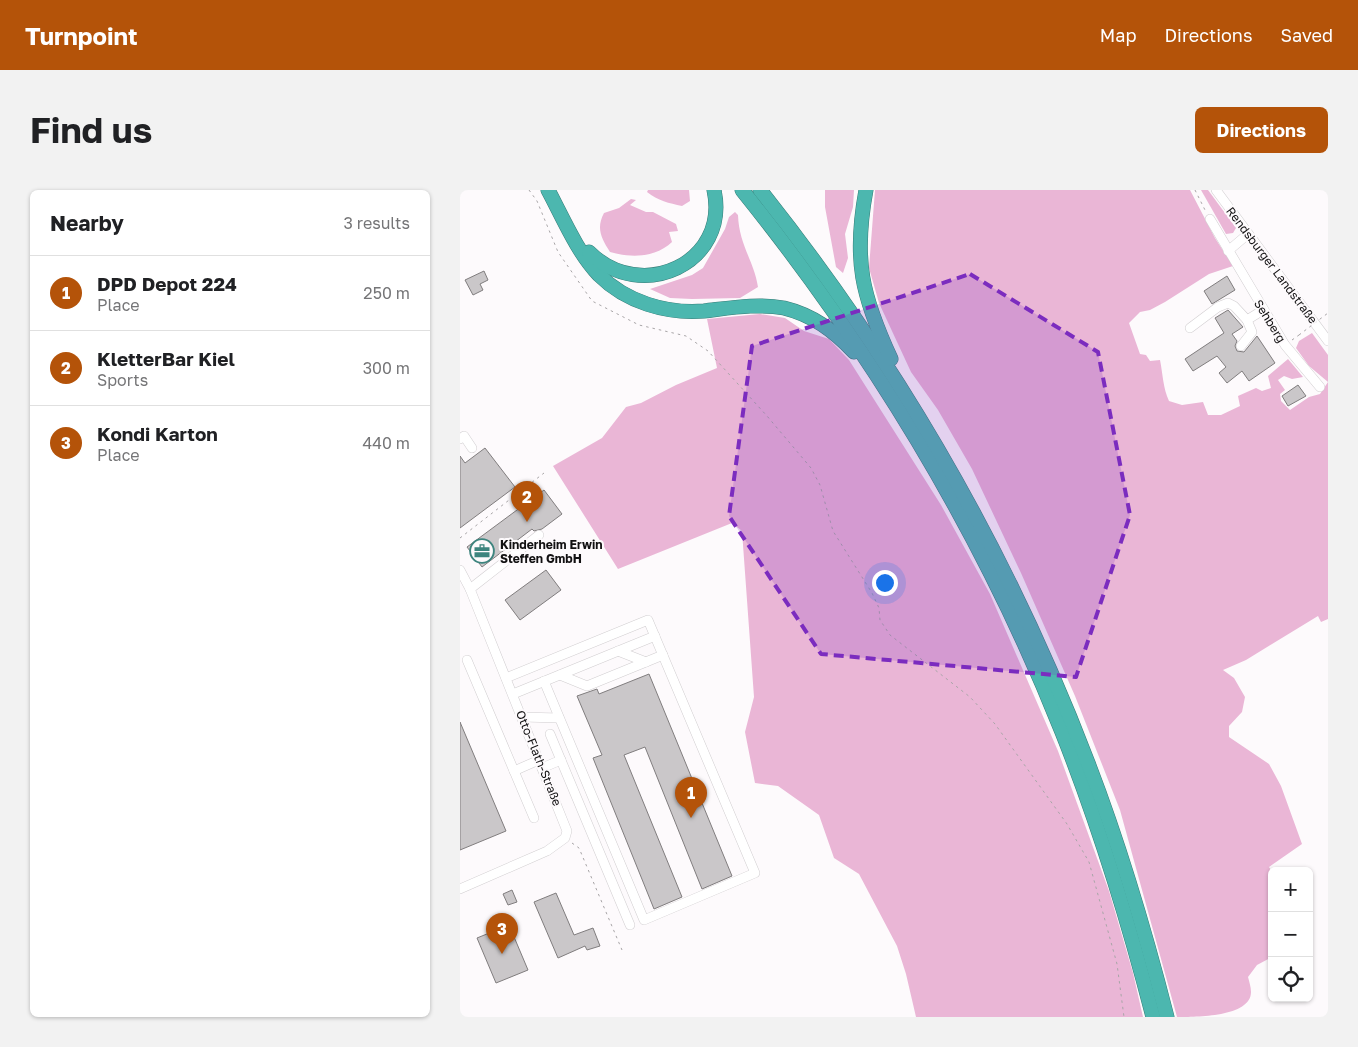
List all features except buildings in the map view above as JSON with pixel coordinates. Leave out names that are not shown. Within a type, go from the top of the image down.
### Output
[{"type":"highway","points":[[548,190],[574,237],[600,275],[618,290],[645,304],[667,310],[690,312],[748,306],[772,307],[809,316],[836,335],[884,386]]},
{"type":"highway","points":[[574,237],[597,260],[618,272],[642,277],[663,274],[686,263],[703,245],[714,220],[714,190]]},
{"type":"highway","points":[[742,190],[809,276],[884,386],[930,461],[982,557],[1061,731],[1113,876],[1153,1017]]},
{"type":"highway","points":[[760,190],[842,298],[913,407],[988,540],[1028,620],[1072,722],[1125,867],[1167,1017]]},
{"type":"highway","points":[[866,190],[859,240],[863,288],[871,315],[913,407]]},
{"type":"street","name":"Rendsburger Landstraße","points":[[1216,190],[1328,340]]},
{"type":"street","name":"Sehberg","points":[[1210,219],[1285,345],[1320,387]]},
{"type":"street","points":[[1228,251],[1248,234]]},
{"type":"street","points":[[1190,328],[1218,306],[1228,303],[1234,306],[1247,320],[1252,332],[1241,346]]},
{"type":"street","points":[[1247,320],[1263,310]]},
{"type":"street","points":[[460,439],[464,436],[472,448]]},
{"type":"street","points":[[470,589],[539,535]]},
{"type":"street","name":"Otto-Flath-Straße","points":[[460,570],[470,589],[564,820],[567,831],[566,838]]},
{"type":"street","points":[[506,678],[648,620],[755,873],[644,920],[544,681]]},
{"type":"street","points":[[513,694],[655,636]]},
{"type":"street","points":[[618,651],[646,662]]},
{"type":"street","points":[[560,675],[587,686],[663,655]]},
{"type":"street","points":[[467,660],[534,818]]},
{"type":"street","points":[[522,717],[560,718]]},
{"type":"street","points":[[550,734],[630,924]]},
{"type":"street","points":[[514,771],[560,758]]},
{"type":"street","points":[[460,890],[547,851],[566,838]]},
{"type":"path","points":[[529,190],[537,201],[558,252],[592,301],[639,324],[686,336],[708,351],[742,385],[811,468],[820,485],[832,531],[872,593],[879,608],[880,620],[890,635],[970,697],[995,724],[1067,824],[1089,862],[1117,964],[1124,1017]]},
{"type":"path","points":[[1196,190],[1210,219]]},
{"type":"path","points":[[1299,335],[1328,313]]},
{"type":"path","points":[[460,538],[544,473]]},
{"type":"path","points":[[566,838],[579,848],[622,950]]},
{"type":"highlighted area","points":[[970,274],[1098,352],[1130,515],[1076,677],[821,654],[729,516],[752,346]]},
{"type":"shaded area","points":[[648,190],[689,190],[690,201],[682,206],[673,204],[655,198],[647,192]]},
{"type":"shaded area","points":[[825,190],[854,190],[853,207],[845,234],[848,258],[843,273],[836,267],[825,207]]},
{"type":"shaded area","points":[[875,190],[1190,190],[1215,238],[1233,266],[1209,274],[1165,302],[1150,310],[1140,312],[1129,323],[1140,354],[1146,355],[1150,361],[1160,360],[1164,386],[1169,401],[1182,405],[1203,402],[1208,415],[1221,415],[1240,406],[1238,396],[1256,388],[1262,391],[1271,388],[1268,376],[1288,359],[1303,377],[1292,379],[1284,376],[1278,380],[1285,390],[1280,394],[1281,401],[1290,410],[1309,397],[1320,394],[1328,382],[1328,619],[1321,622],[1318,616],[1246,660],[1223,670],[1234,678],[1245,697],[1242,712],[1229,726],[1229,737],[1269,764],[1281,786],[1302,844],[1268,867],[1268,959],[1257,965],[1248,977],[1251,992],[1249,1000],[1233,1011],[1209,1016],[1177,1017],[1120,810],[1075,696],[1021,573],[972,469],[938,410],[911,372],[879,303],[869,268]]},
{"type":"shaded area","points":[[1201,190],[1208,190],[1236,228],[1233,233],[1226,234]]},
{"type":"shaded area","points":[[631,199],[636,200],[630,205],[646,212],[653,212],[676,224],[678,231],[669,232],[672,242],[650,254],[634,256],[610,252],[604,242],[600,223],[604,213],[619,208]]},
{"type":"shaded area","points":[[735,212],[738,215],[741,235],[758,287],[740,298],[692,299],[670,298],[650,289],[692,275],[703,268],[725,229],[729,217]]},
{"type":"shaded area","points":[[760,314],[785,318],[804,331],[829,339],[849,360],[941,505],[990,594],[1058,751],[1109,891],[1133,973],[1143,1017],[916,1017],[897,946],[859,874],[834,858],[819,815],[778,786],[755,783],[745,732],[754,697],[742,531],[732,523],[618,569],[553,466],[602,438],[626,407],[641,403],[676,385],[717,368],[707,319]]},
{"type":"shaded area","points":[[1312,333],[1328,355],[1328,382],[1309,366],[1296,348],[1299,341]]},
{"type":"place","name":"KletterBar Kiel","points":[[527,522]]},
{"type":"place","name":"Kinderheim Erwin Steffen GmbH","points":[[482,551]]},
{"type":"place","name":"DPD Depot 224","points":[[691,818]]},
{"type":"place","name":"Kondi Karton","points":[[502,954]]}]
